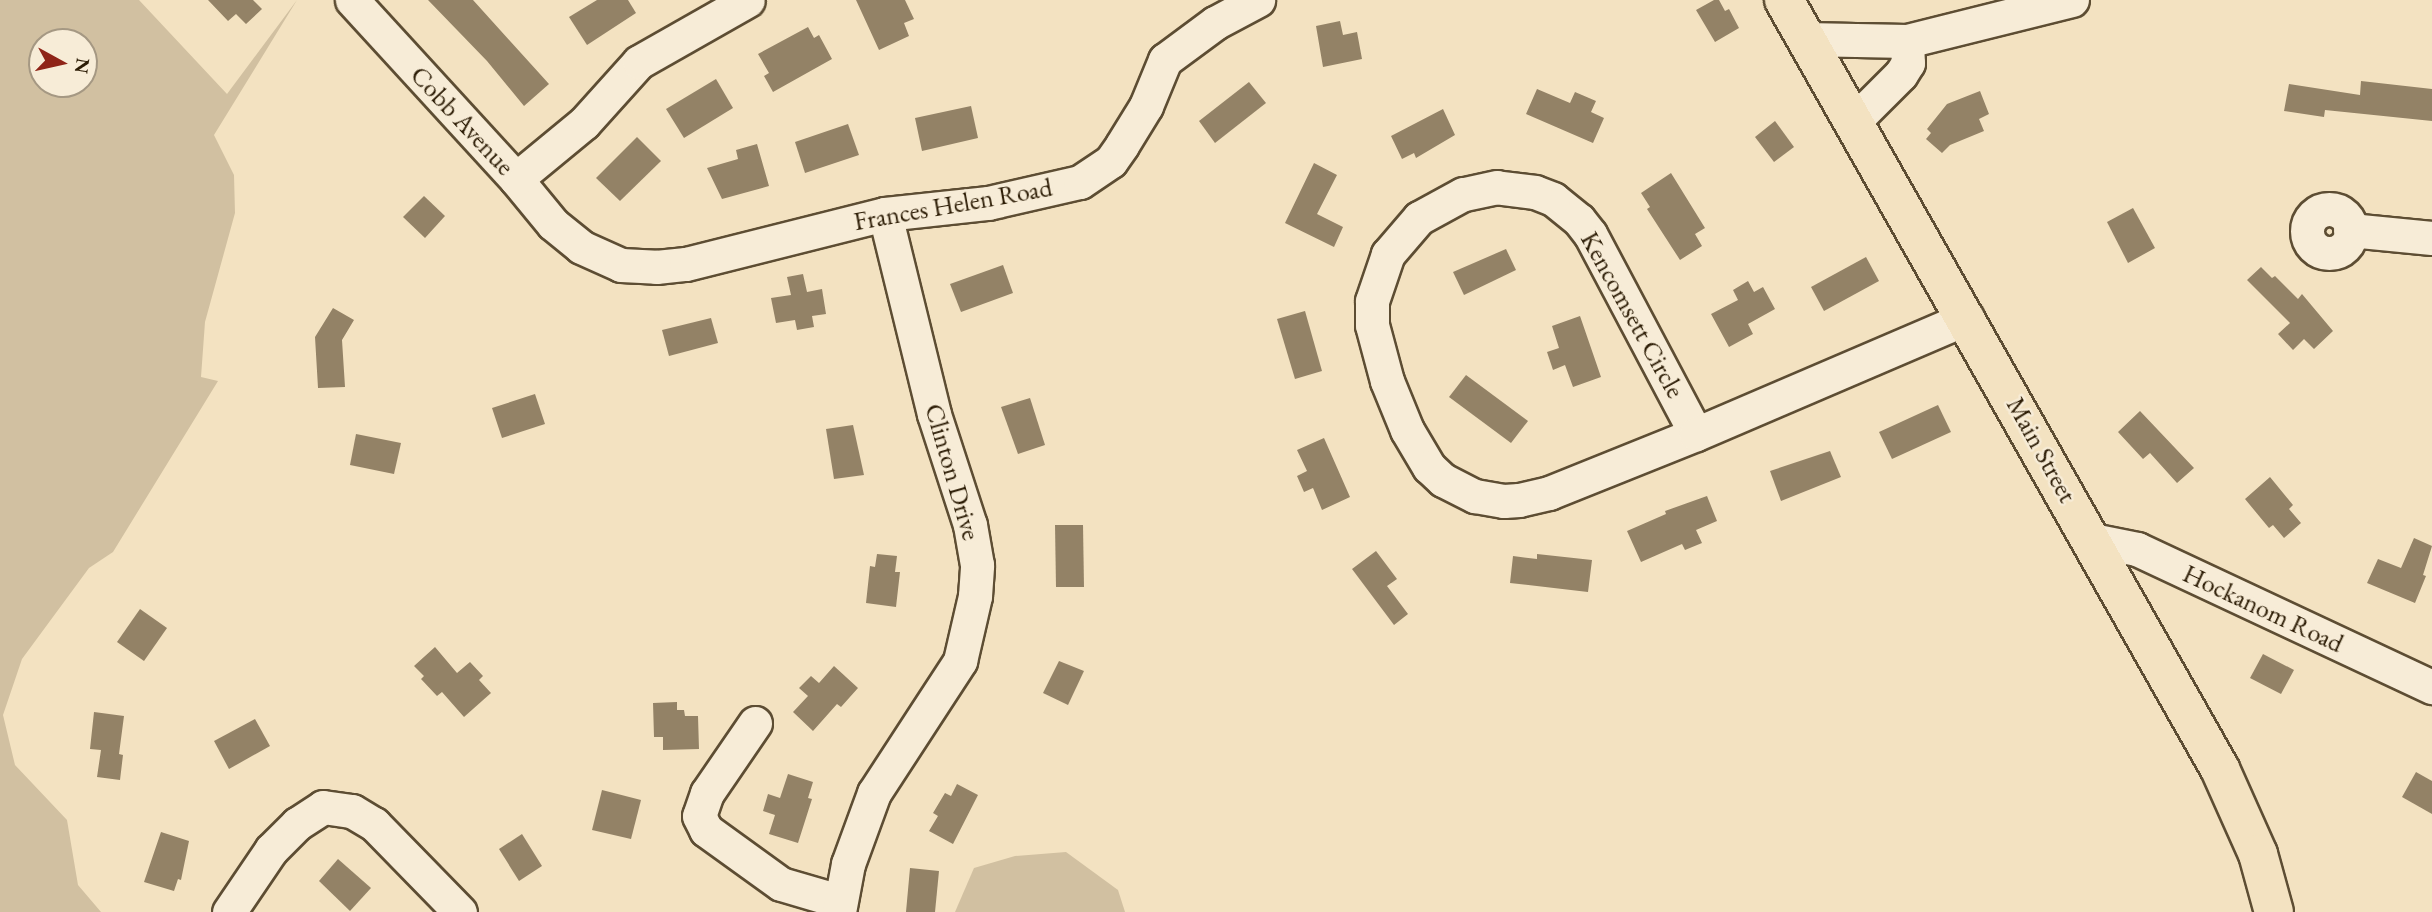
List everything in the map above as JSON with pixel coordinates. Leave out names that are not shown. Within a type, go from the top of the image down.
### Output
[{"type":"main road","name":"Main Street","points":[[1784,0],[2092,540],[2234,797],[2258,853],[2274,912]]},
{"type":"street","name":"Cobb Avenue","points":[[352,0],[516,179],[553,224],[574,240]]},
{"type":"street","points":[[516,179],[584,123],[639,62],[748,0]]},
{"type":"street","name":"Frances Helen Road","points":[[574,240],[621,265],[656,267],[686,264],[885,214],[988,203],[1080,182],[1111,161],[1136,125],[1165,60],[1203,30],[1258,0]]},
{"type":"street","points":[[1805,39],[1907,41],[2072,0]]},
{"type":"street","points":[[1852,122],[1901,74],[1908,63],[1907,41]]},
{"type":"street","name":"Kencomsett Circle","points":[[1696,434],[1594,242],[1579,220],[1553,199],[1535,192],[1497,187],[1463,194],[1419,218],[1388,254],[1371,301],[1377,349],[1407,430],[1429,467],[1454,487],[1490,499],[1534,498],[1696,434],[1966,317]]},
{"type":"street","name":"Clinton Drive","points":[[839,906],[848,864],[874,793],[960,661],[975,596],[977,565],[970,525],[934,414],[885,214]]},
{"type":"street","points":[[2350,230],[2432,238]]},
{"type":"street","name":"Hockanom Road","points":[[2092,540],[2137,550],[2432,687]]},
{"type":"street","points":[[755,723],[707,793],[699,816],[706,830],[781,884],[839,906]]},
{"type":"street","points":[[229,912],[271,850],[297,824],[323,807],[352,811],[374,824],[460,912]]},
{"type":"shaded area","points":[[0,0],[139,0],[227,94],[297,0],[214,135],[234,175],[235,213],[205,322],[201,377],[218,381],[113,552],[89,568],[22,659],[3,715],[15,765],[67,820],[78,885],[101,912],[0,912]]},
{"type":"shaded area","points":[[1066,852],[1118,890],[1125,912],[955,912],[974,868],[1015,856]]},
{"type":"building","points":[[208,0],[253,0],[262,9],[246,24],[236,14],[228,21]]},
{"type":"building","points":[[428,0],[473,0],[549,84],[524,106],[487,61]]},
{"type":"building","points":[[597,0],[628,0],[636,13],[587,45],[569,17]]},
{"type":"building","points":[[856,0],[905,0],[914,19],[904,23],[909,36],[879,50]]},
{"type":"building","points":[[1719,0],[1725,11],[1729,9],[1739,28],[1715,42],[1696,10]]},
{"type":"building","points":[[1340,21],[1343,35],[1357,32],[1362,59],[1323,67],[1316,26]]},
{"type":"building","points":[[808,27],[814,38],[819,35],[832,59],[773,92],[764,76],[769,73],[758,54]]},
{"type":"building","points":[[716,79],[733,108],[684,138],[666,109]]},
{"type":"building","points":[[2361,81],[2432,89],[2432,121],[2325,110],[2324,117],[2284,111],[2289,84],[2360,95]]},
{"type":"building","points":[[1249,82],[1266,103],[1215,143],[1199,121]]},
{"type":"building","points":[[1537,89],[1570,103],[1575,92],[1596,101],[1591,112],[1604,118],[1593,143],[1526,114]]},
{"type":"building","points":[[1980,91],[1989,114],[1979,119],[1984,131],[1950,145],[1942,153],[1926,139],[1931,133],[1927,129],[1947,104]]},
{"type":"building","points":[[971,106],[978,138],[922,151],[915,118]]},
{"type":"building","points":[[1443,109],[1455,135],[1416,158],[1414,153],[1402,159],[1391,136]]},
{"type":"building","points":[[1775,121],[1794,147],[1774,162],[1755,137]]},
{"type":"building","points":[[848,124],[859,155],[805,173],[795,142]]},
{"type":"building","points":[[637,137],[661,161],[620,201],[596,178]]},
{"type":"building","points":[[757,144],[769,186],[722,199],[707,168],[738,159],[736,150]]},
{"type":"building","points":[[1314,163],[1337,175],[1317,214],[1343,227],[1334,247],[1285,223]]},
{"type":"building","points":[[1671,173],[1705,228],[1695,234],[1702,246],[1680,260],[1647,209],[1650,207],[1641,193]]},
{"type":"building","points":[[424,196],[445,216],[425,238],[403,217]]},
{"type":"building","points":[[2133,208],[2155,248],[2128,263],[2107,222]]},
{"type":"building","points":[[1506,249],[1516,270],[1464,295],[1453,272]]},
{"type":"building","points":[[1866,257],[1879,281],[1824,311],[1811,287]]},
{"type":"building","points":[[1003,265],[1013,293],[961,312],[950,284]]},
{"type":"building","points":[[2261,267],[2272,278],[2275,276],[2298,299],[2302,294],[2333,331],[2314,349],[2304,339],[2293,350],[2278,334],[2290,323],[2247,280]]},
{"type":"building","points":[[803,274],[807,292],[822,289],[826,314],[812,316],[814,327],[797,330],[795,320],[776,323],[771,298],[791,295],[787,277]]},
{"type":"building","points":[[1748,281],[1754,292],[1763,287],[1775,309],[1748,324],[1753,334],[1729,347],[1711,314],[1738,300],[1733,290]]},
{"type":"building","points":[[333,308],[354,320],[342,340],[345,387],[318,388],[315,337]]},
{"type":"building","points":[[1305,311],[1322,371],[1295,379],[1277,319]]},
{"type":"building","points":[[1580,316],[1601,377],[1573,387],[1565,365],[1553,370],[1547,352],[1559,348],[1552,326]]},
{"type":"building","points":[[711,318],[718,343],[669,356],[662,330]]},
{"type":"building","points":[[1466,375],[1528,421],[1511,443],[1449,397]]},
{"type":"building","points":[[535,394],[545,424],[502,438],[492,408]]},
{"type":"building","points":[[1030,398],[1045,445],[1018,454],[1001,407]]},
{"type":"building","points":[[1938,405],[1951,432],[1892,459],[1879,432]]},
{"type":"building","points":[[2140,411],[2194,468],[2177,483],[2150,453],[2143,459],[2118,432]]},
{"type":"building","points":[[853,425],[864,475],[834,479],[826,429]]},
{"type":"building","points":[[356,434],[401,443],[394,474],[350,465]]},
{"type":"building","points":[[1324,438],[1350,497],[1322,510],[1313,488],[1304,492],[1297,476],[1307,471],[1297,450]]},
{"type":"building","points":[[1830,451],[1841,477],[1781,501],[1770,471]]},
{"type":"building","points":[[2270,477],[2293,505],[2289,509],[2301,523],[2284,538],[2273,525],[2269,528],[2245,499]]},
{"type":"building","points":[[1707,496],[1717,521],[1696,530],[1702,543],[1685,550],[1682,544],[1641,562],[1627,531],[1666,514],[1665,511]]},
{"type":"building","points":[[1055,525],[1083,525],[1084,587],[1056,587]]},
{"type":"building","points":[[2414,538],[2432,546],[2423,575],[2426,576],[2415,603],[2367,583],[2378,559],[2401,568]]},
{"type":"building","points":[[1376,551],[1397,579],[1387,586],[1408,614],[1394,625],[1352,569]]},
{"type":"building","points":[[877,554],[897,556],[895,572],[900,572],[896,607],[866,603],[870,566],[875,567]]},
{"type":"building","points":[[1537,554],[1592,560],[1588,592],[1510,583],[1513,556],[1537,559]]},
{"type":"building","points":[[140,609],[167,628],[144,661],[117,642]]},
{"type":"building","points":[[435,647],[457,673],[470,662],[483,676],[479,680],[491,693],[464,717],[442,692],[437,696],[421,679],[424,676],[414,666]]},
{"type":"building","points":[[2263,654],[2294,670],[2281,694],[2250,678]]},
{"type":"building","points":[[1059,661],[1084,671],[1068,705],[1043,693]]},
{"type":"building","points":[[834,666],[858,688],[841,707],[837,704],[813,731],[793,712],[808,696],[799,688],[811,676],[819,683]]},
{"type":"building","points":[[677,702],[677,710],[684,710],[685,716],[698,716],[699,749],[663,750],[663,737],[654,737],[653,703]]},
{"type":"building","points":[[94,712],[124,716],[119,754],[123,755],[120,780],[97,777],[101,750],[90,749]]},
{"type":"building","points":[[255,719],[270,746],[229,769],[214,741]]},
{"type":"building","points":[[2416,772],[2432,781],[2432,814],[2402,797]]},
{"type":"building","points":[[788,774],[813,782],[808,798],[812,799],[798,843],[769,834],[775,815],[763,811],[768,794],[780,798]]},
{"type":"building","points":[[957,784],[978,795],[953,844],[929,831],[938,816],[933,813],[945,793],[951,796]]},
{"type":"building","points":[[602,790],[641,800],[631,839],[592,830]]},
{"type":"building","points":[[161,832],[189,841],[181,880],[178,879],[174,891],[144,882]]},
{"type":"building","points":[[522,834],[542,866],[519,881],[499,849]]},
{"type":"building","points":[[338,859],[371,888],[350,911],[319,881]]},
{"type":"building","points":[[910,868],[939,871],[935,912],[906,912]]}]
